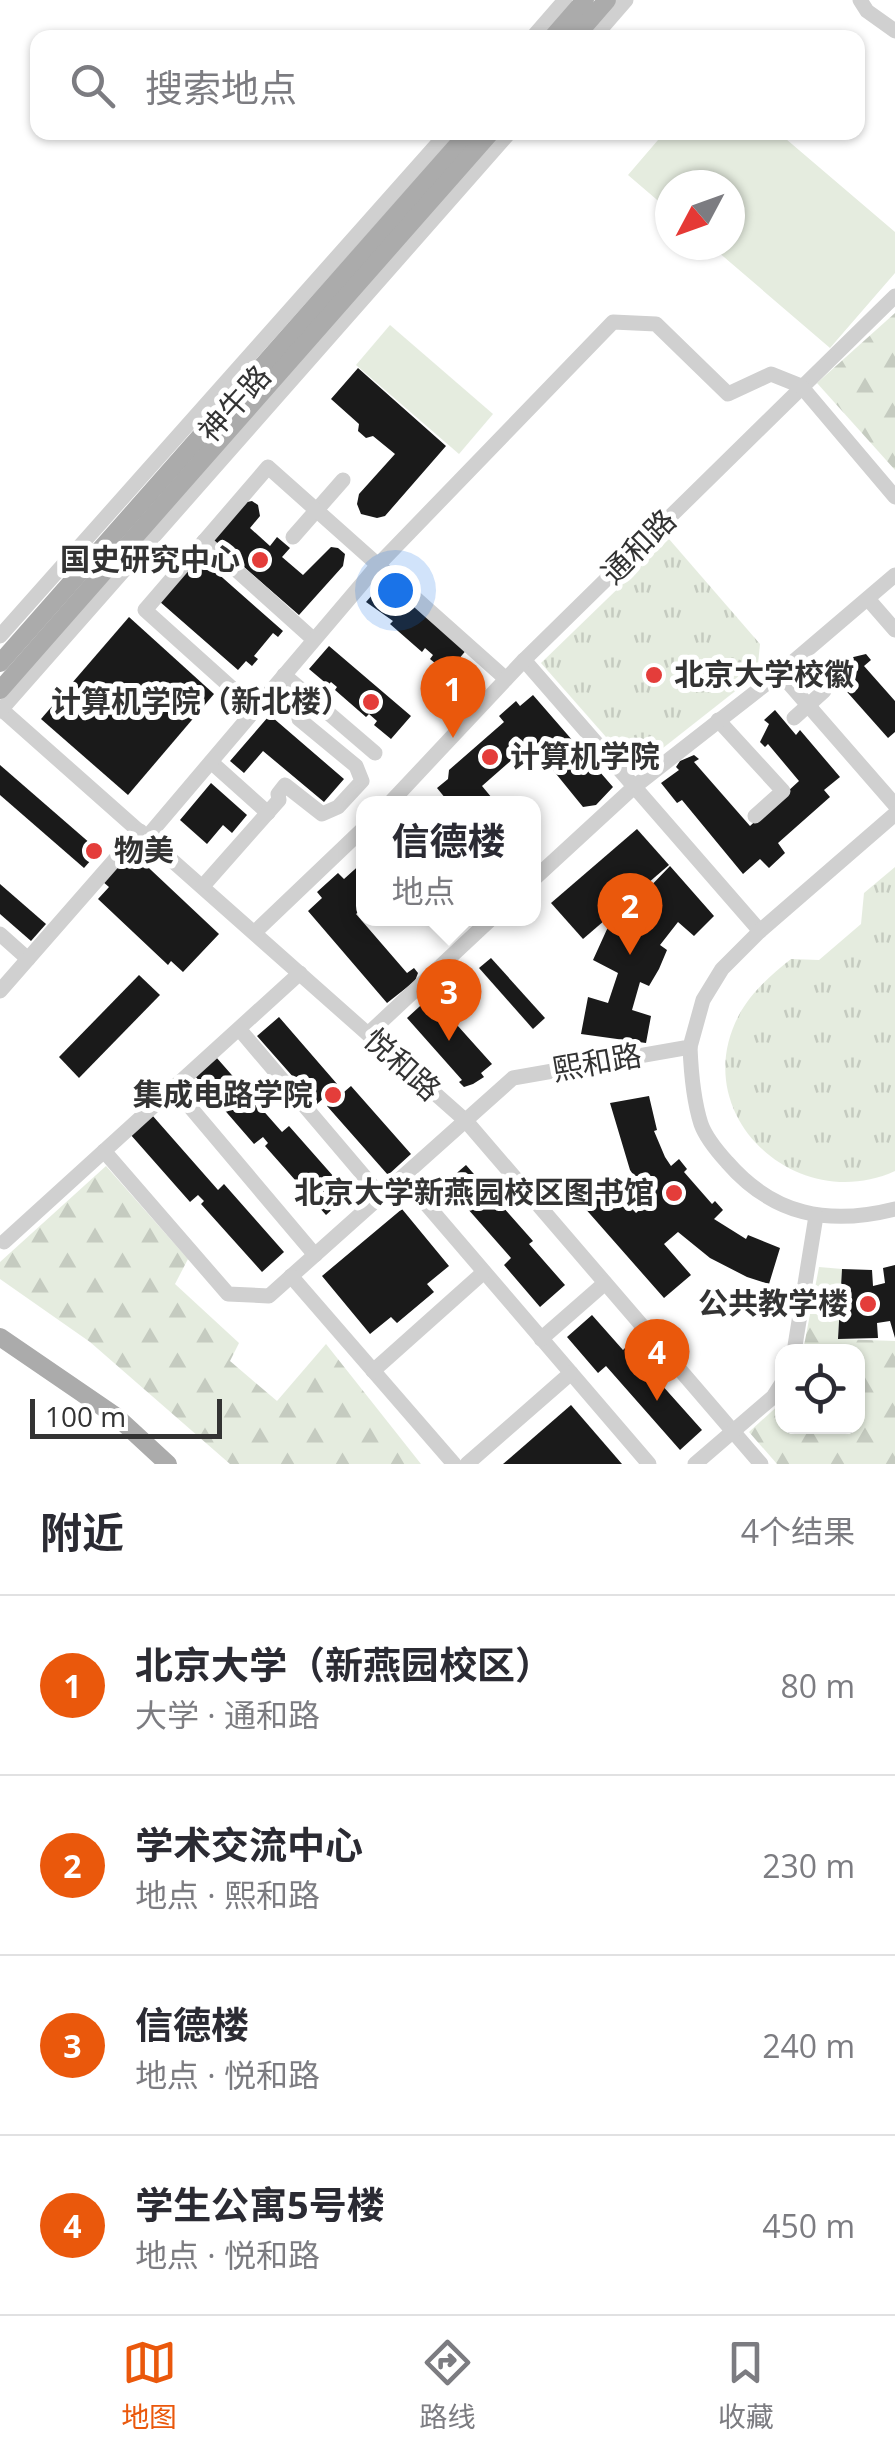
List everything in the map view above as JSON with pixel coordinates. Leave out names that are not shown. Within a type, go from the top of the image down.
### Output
[{"type":"main road","points":[[559,30],[585,0]]},
{"type":"main road","points":[[581,30],[607,0]]},
{"type":"main road","name":"神牛路","points":[[0,663],[462,140]]},
{"type":"main road","name":"神牛路","points":[[0,690],[484,140]]},
{"type":"main road","points":[[0,1336],[117,1417],[168,1464]]},
{"type":"street","points":[[539,30],[566,0]]},
{"type":"street","points":[[600,30],[626,0]]},
{"type":"street","points":[[860,0],[867,11],[895,31]]},
{"type":"street","name":"神牛路","points":[[0,636],[441,140]]},
{"type":"street","name":"神牛路","points":[[0,709],[503,140]]},
{"type":"street","name":"通和路","points":[[404,796],[524,660],[895,296]]},
{"type":"street","points":[[0,991],[211,762],[377,566],[614,322],[656,324],[728,394],[771,374],[801,386],[895,497]]},
{"type":"street","points":[[255,709],[145,610],[268,466],[506,679]]},
{"type":"street","points":[[293,537],[343,480]]},
{"type":"street","points":[[204,541],[313,639]]},
{"type":"street","points":[[541,873],[634,787],[780,673],[895,575]]},
{"type":"street","points":[[868,599],[895,630]]},
{"type":"street","points":[[524,660],[760,931]]},
{"type":"street","points":[[780,673],[895,805]]},
{"type":"street","points":[[284,675],[375,753]]},
{"type":"street","points":[[794,718],[824,691]]},
{"type":"street","name":"悦和路","points":[[0,709],[466,1122],[761,1464]]},
{"type":"street","points":[[203,886],[279,800],[278,794],[285,785],[322,814],[338,807],[362,781],[356,766],[299,719]]},
{"type":"street","points":[[718,720],[783,791],[754,816]]},
{"type":"street","points":[[211,762],[268,813]]},
{"type":"street","points":[[895,814],[722,969],[703,1000],[690,1047],[691,1076],[701,1126],[714,1147],[758,1192],[780,1206],[816,1216],[848,1217],[895,1209]]},
{"type":"street","points":[[255,932],[356,836]]},
{"type":"street","points":[[368,1034],[483,926]]},
{"type":"street","points":[[0,934],[28,959]]},
{"type":"street","points":[[4,1242],[300,973]]},
{"type":"street","points":[[240,1030],[381,1196]]},
{"type":"street","name":"熙和路","points":[[104,1151],[228,1294],[269,1296],[512,1078],[690,1047]]},
{"type":"street","points":[[174,1088],[314,1255]]},
{"type":"street","points":[[402,1177],[649,1464]]},
{"type":"street","points":[[795,1344],[816,1216]]},
{"type":"street","points":[[373,1370],[484,1272]]},
{"type":"street","points":[[291,1276],[454,1464]]},
{"type":"street","points":[[541,1339],[604,1282]]},
{"type":"street","points":[[466,1464],[570,1373]]},
{"type":"street","points":[[695,1464],[775,1393]]},
{"type":"green space","points":[[658,140],[787,140],[895,232],[895,273],[830,348],[727,260],[745,260],[745,170],[655,170],[655,198],[628,175]]},
{"type":"green space","points":[[895,313],[895,470],[817,383]]},
{"type":"green space","points":[[390,325],[493,414],[459,454],[356,365]]},
{"type":"green space","points":[[669,539],[760,644],[757,674],[635,770],[541,663]]},
{"type":"green space","points":[[895,867],[895,1171],[858,1181],[822,1180],[789,1168],[760,1147],[739,1120],[727,1088],[726,1052],[739,1015],[755,991],[791,959],[819,960],[861,924],[864,893]]},
{"type":"green space","points":[[106,1166],[188,1259],[175,1284],[239,1343],[230,1361],[277,1401],[326,1344],[421,1464],[230,1464],[90,1342],[0,1279],[0,1262]]},
{"type":"green space","points":[[819,1267],[842,1269],[838,1339],[895,1341],[895,1464],[777,1464],[749,1432],[775,1408],[775,1434],[865,1434],[865,1344],[804,1344]]},
{"type":"building","points":[[358,368],[446,446],[385,516],[377,518],[361,514],[359,494],[395,454],[373,436],[366,438],[358,431],[359,424],[331,399]]},
{"type":"building","name":"国史研究中心","points":[[252,501],[258,505],[260,516],[250,528],[270,546],[277,537],[290,548],[282,557],[303,575],[331,547],[345,554],[343,566],[299,615],[212,539]]},
{"type":"building","points":[[198,556],[283,631],[278,637],[273,633],[254,656],[258,659],[252,666],[246,661],[238,670],[159,601]]},
{"type":"building","points":[[387,578],[468,648],[447,673],[430,659],[433,655],[425,648],[422,652],[390,624],[393,621],[366,602]]},
{"type":"building","points":[[129,617],[214,694],[128,795],[41,719]]},
{"type":"building","name":"计算机学院（新北楼）","points":[[329,646],[411,716],[391,739],[374,725],[377,721],[369,714],[366,717],[335,690],[337,687],[331,682],[328,685],[309,669]]},
{"type":"building","points":[[866,654],[871,660],[864,666],[895,701],[895,732],[888,738],[840,684],[831,693],[819,679],[841,660]]},
{"type":"building","name":"计算机学院","points":[[533,695],[613,787],[596,805],[583,807],[531,743],[482,786],[490,796],[444,796],[437,788],[448,779],[449,770],[504,722],[499,716],[516,701],[520,706]]},
{"type":"building","points":[[775,710],[796,735],[800,730],[840,777],[824,790],[830,797],[778,843],[785,853],[769,868],[760,859],[743,874],[682,800],[677,803],[661,783],[679,770],[676,767],[680,761],[694,755],[699,759],[694,762],[750,826],[799,781],[768,744],[765,747],[760,742],[769,724],[764,720]]},
{"type":"building","points":[[268,717],[344,779],[324,802],[263,751],[244,773],[230,761]]},
{"type":"building","points":[[0,765],[99,851],[84,868],[0,795]]},
{"type":"building","points":[[211,783],[247,815],[232,833],[223,825],[207,844],[180,820]]},
{"type":"building","points":[[637,829],[669,865],[583,939],[551,903]]},
{"type":"building","points":[[134,854],[219,934],[183,972],[171,961],[168,965],[98,899],[109,887],[102,881],[124,857]]},
{"type":"building","points":[[670,866],[714,916],[694,936],[678,922],[660,945],[667,950],[649,986],[640,982],[632,1010],[651,1016],[646,1043],[581,1034],[588,997],[608,1003],[618,973],[593,960],[613,916],[638,932],[658,906],[644,893]]},
{"type":"building","points":[[356,868],[356,926],[366,926],[407,973],[414,968],[418,973],[415,981],[387,1003],[308,911],[322,898],[317,892],[338,873],[344,879]]},
{"type":"building","points":[[0,884],[46,924],[31,941],[0,914]]},
{"type":"building","points":[[491,958],[545,1018],[533,1029],[479,968]]},
{"type":"building","points":[[139,975],[160,995],[79,1078],[59,1057]]},
{"type":"building","points":[[431,996],[492,1064],[481,1073],[484,1077],[473,1084],[464,1087],[459,1082],[462,1080],[407,1018]]},
{"type":"building","name":"集成电路学院","points":[[279,1017],[344,1092],[351,1086],[411,1154],[388,1175],[327,1106],[330,1103],[325,1097],[317,1104],[257,1036]]},
{"type":"building","points":[[216,1057],[282,1132],[289,1126],[349,1194],[326,1215],[265,1146],[268,1143],[263,1137],[254,1144],[195,1076]]},
{"type":"building","name":"北京大学新燕园校区图书馆","points":[[649,1096],[657,1130],[654,1131],[665,1157],[671,1166],[679,1159],[687,1169],[684,1172],[712,1204],[715,1201],[723,1210],[714,1219],[746,1239],[748,1235],[780,1248],[769,1284],[710,1258],[678,1232],[664,1244],[691,1275],[664,1298],[583,1206],[609,1183],[636,1213],[651,1200],[630,1170],[610,1103]]},
{"type":"building","points":[[152,1115],[218,1190],[224,1184],[284,1252],[262,1272],[201,1204],[204,1201],[198,1195],[190,1202],[130,1134]]},
{"type":"building","points":[[466,1165],[533,1241],[529,1244],[565,1285],[540,1307],[504,1265],[511,1258],[445,1183]]},
{"type":"building","points":[[402,1209],[449,1266],[427,1284],[434,1292],[397,1323],[391,1317],[370,1334],[322,1276]]},
{"type":"building","name":"公共教学楼","points":[[895,1265],[895,1338],[890,1321],[877,1323],[878,1338],[838,1339],[842,1269],[872,1270],[873,1286],[885,1283],[883,1268]]},
{"type":"building","points":[[592,1315],[623,1350],[627,1346],[702,1430],[680,1450],[606,1366],[598,1373],[567,1337]]},
{"type":"building","points":[[571,1405],[622,1464],[503,1464]]},
{"type":"place","name":"国史研究中心","points":[[260,560]]},
{"type":"place","name":"北京大学校徽","points":[[654,675]]},
{"type":"place","name":"计算机学院（新北楼）","points":[[371,702]]},
{"type":"place","name":"北京大学（新燕园校区）","points":[[453,738]]},
{"type":"place","name":"计算机学院","points":[[490,757]]},
{"type":"place","name":"物美","points":[[94,851]]},
{"type":"place","name":"学术交流中心","points":[[630,955]]},
{"type":"place","name":"信德楼","points":[[449,1041]]},
{"type":"place","name":"集成电路学院","points":[[333,1095]]},
{"type":"place","name":"北京大学新燕园校区图书馆","points":[[674,1193]]},
{"type":"place","name":"公共教学楼","points":[[868,1304]]},
{"type":"place","name":"学生公寓5号楼","points":[[657,1401]]}]
